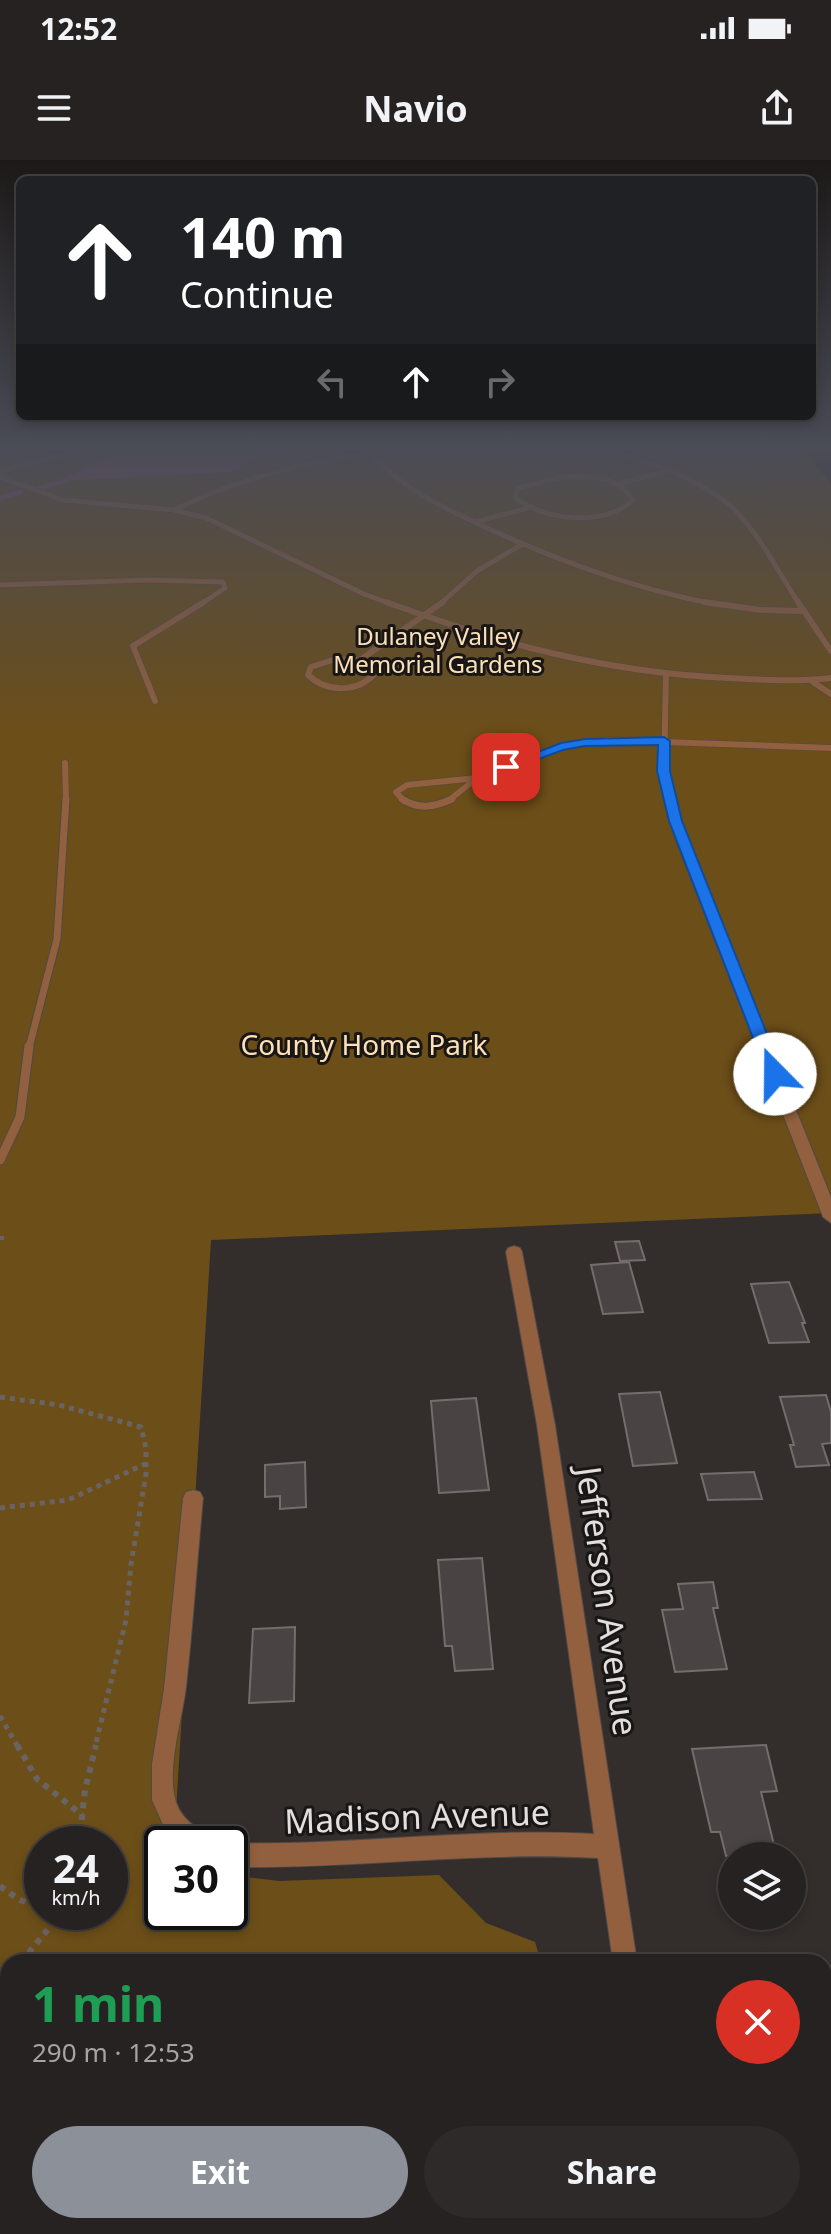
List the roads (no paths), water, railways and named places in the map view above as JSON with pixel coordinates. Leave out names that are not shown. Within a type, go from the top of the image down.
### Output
[{"type":"street","points":[[681,838],[830,1210]]},
{"type":"street","name":"Jefferson Avenue","points":[[514,1252],[546,1425],[624,1954]]},
{"type":"street","points":[[175,1826],[164,1800],[163,1764],[175,1689],[193,1498]]},
{"type":"street","name":"Madison Avenue","points":[[248,1855],[540,1843],[607,1847]]},
{"type":"lane","points":[[258,543],[323,577],[423,617],[577,661],[666,675],[813,682],[831,678]]},
{"type":"lane","points":[[517,543],[589,572],[686,599],[755,610],[804,611]]},
{"type":"lane","points":[[757,543],[831,651]]},
{"type":"lane","points":[[360,660],[376,672],[371,680],[356,686],[325,686],[308,675],[311,667],[326,660],[360,660],[423,617],[477,571],[521,545]]},
{"type":"lane","points":[[0,585],[148,580],[223,582],[225,588],[217,594],[133,646],[155,701]]},
{"type":"lane","points":[[666,675],[664,771],[681,838]]},
{"type":"lane","points":[[813,682],[831,694]]},
{"type":"lane","points":[[477,778],[469,789],[440,805],[410,804],[396,792],[407,785],[477,778],[561,747],[609,740],[831,748]]},
{"type":"lane","points":[[0,1160],[20,1117],[31,1033],[57,939],[66,818],[65,763]]},
{"type":"park label","name":"Dulaney Valley Memorial Gardens","points":[[438,649]]},
{"type":"park label","name":"County Home Park","points":[[364,1044]]}]
